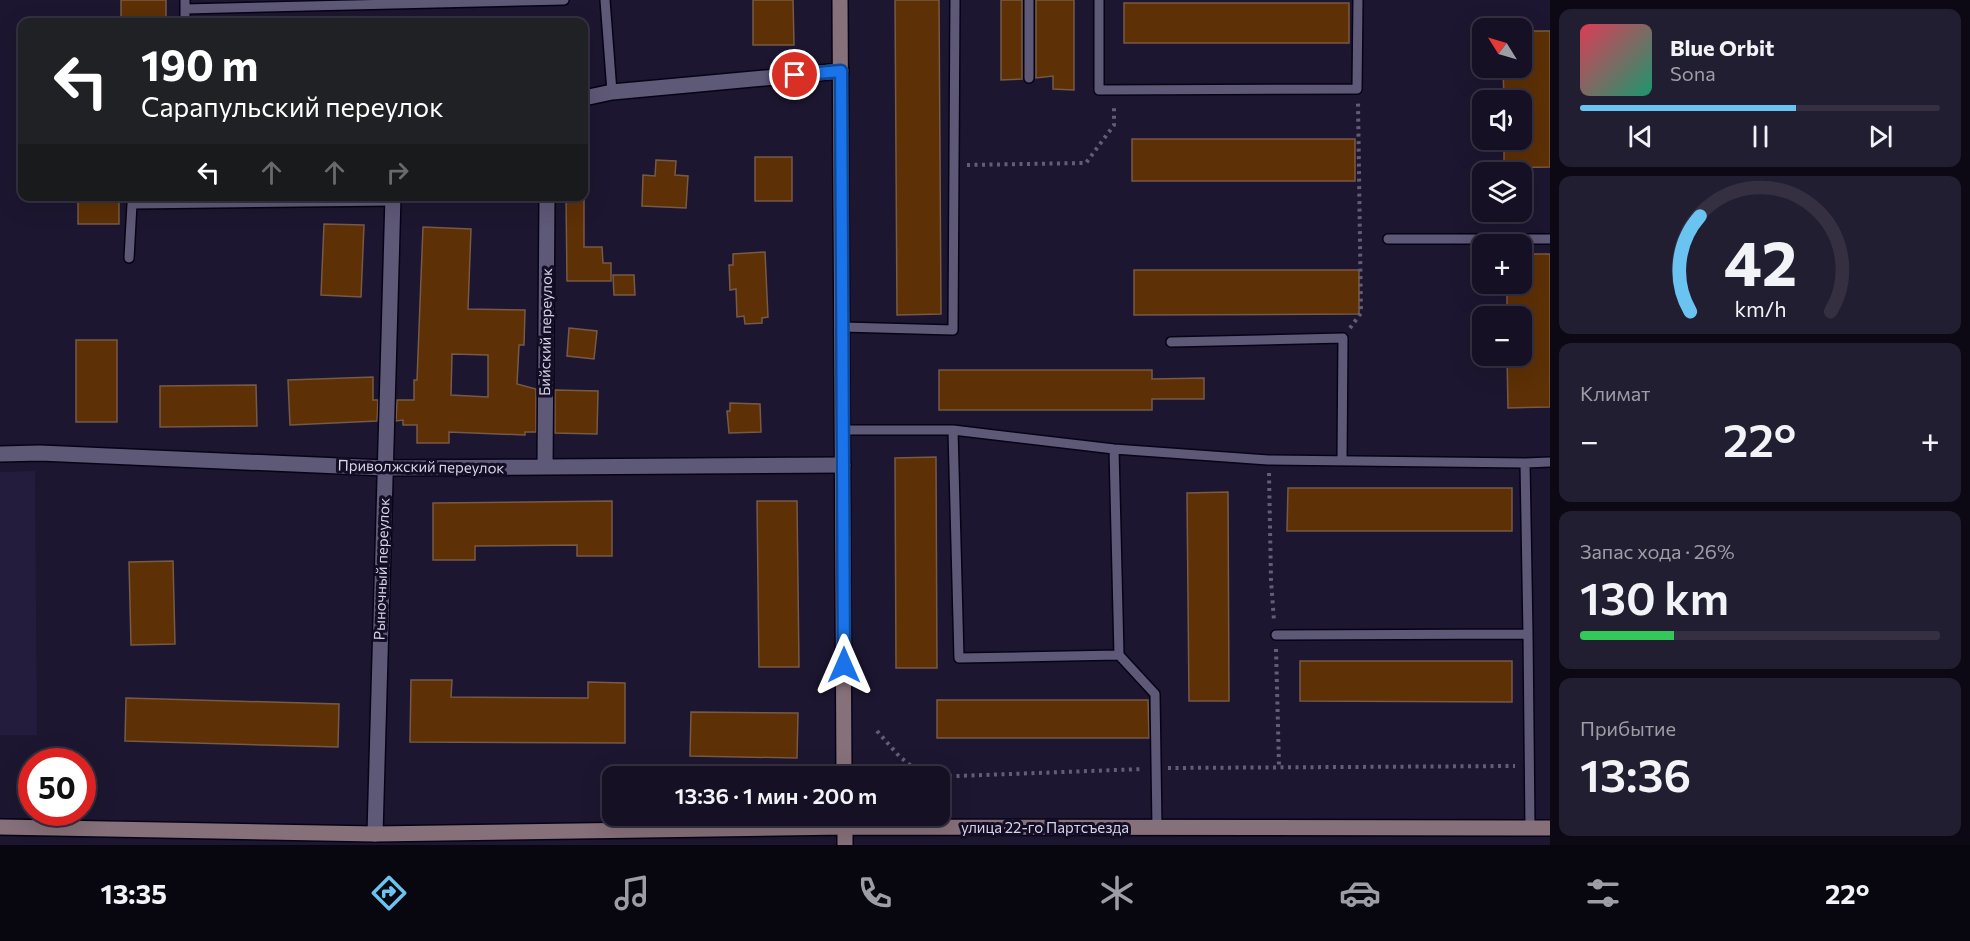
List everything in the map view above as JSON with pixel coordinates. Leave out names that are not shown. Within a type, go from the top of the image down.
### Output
[{"type":"main road","points":[[840,0],[844,766]]},
{"type":"main road","name":"улица 22-го Партсъезда","points":[[950,824],[1157,828],[1550,828]]},
{"type":"main road","name":"улица 22-го Партсъезда","points":[[0,827],[375,834],[688,826]]},
{"type":"main road","points":[[845,826],[845,845]]},
{"type":"street","points":[[588,97],[612,92],[841,71]]},
{"type":"street","name":"Рыночный переулок","points":[[375,834],[393,201]]},
{"type":"street","name":"Бийский переулок","points":[[545,467],[547,201]]},
{"type":"street","name":"Приволжский переулок","points":[[0,454],[40,453],[385,468],[843,465]]},
{"type":"lane","points":[[185,5],[564,0]]},
{"type":"lane","points":[[605,0],[612,92]]},
{"type":"lane","points":[[842,327],[953,330],[955,0]]},
{"type":"lane","points":[[1029,0],[1029,78]]},
{"type":"lane","points":[[1099,0],[1099,90],[1357,89],[1358,0]]},
{"type":"lane","points":[[129,258],[132,204],[289,201]]},
{"type":"lane","points":[[1388,239],[1550,239]]},
{"type":"lane","points":[[1170,342],[1343,338],[1342,460]]},
{"type":"lane","points":[[843,430],[953,430],[1114,449],[1268,460],[1550,462]]},
{"type":"lane","points":[[953,430],[959,658],[1119,655]]},
{"type":"lane","points":[[1114,449],[1119,655],[1155,694],[1157,828]]},
{"type":"lane","points":[[1525,463],[1530,828]]},
{"type":"lane","points":[[1276,635],[1528,634]]},
{"type":"path","points":[[954,166],[1086,163],[1113,124],[1115,89]]},
{"type":"path","points":[[1343,338],[1361,313],[1357,89]]},
{"type":"path","points":[[1268,460],[1279,766]]},
{"type":"path","points":[[877,731],[899,756],[916,770],[930,777],[1156,768],[1529,766]]},
{"type":"shaded area","points":[[35,471],[37,735],[0,735],[0,472]]},
{"type":"building","points":[[121,0],[166,0],[166,18],[121,18]]},
{"type":"building","points":[[753,0],[793,0],[794,45],[753,45]]},
{"type":"building","points":[[895,0],[939,0],[941,314],[897,315]]},
{"type":"building","points":[[1001,0],[1022,0],[1022,79],[1001,80]]},
{"type":"building","points":[[1036,0],[1074,0],[1074,90],[1053,89],[1053,76],[1036,78]]},
{"type":"building","points":[[1124,3],[1349,3],[1349,43],[1124,43]]},
{"type":"building","points":[[1532,31],[1550,31],[1550,167],[1532,167],[1532,162],[1504,162],[1504,150],[1532,150],[1532,90],[1504,90],[1503,78],[1532,78]]},
{"type":"building","points":[[1132,139],[1355,139],[1355,181],[1132,181]]},
{"type":"building","points":[[755,157],[792,157],[792,201],[755,201]]},
{"type":"building","points":[[656,160],[676,161],[675,175],[688,176],[686,208],[642,206],[643,175],[655,176]]},
{"type":"building","points":[[78,201],[119,201],[119,224],[78,224]]},
{"type":"building","points":[[566,201],[584,201],[584,247],[602,247],[603,263],[611,263],[611,281],[567,281]]},
{"type":"building","points":[[324,224],[364,225],[361,297],[321,295]]},
{"type":"building","points":[[423,227],[471,229],[468,309],[525,310],[524,345],[519,345],[517,384],[536,389],[536,432],[525,432],[525,435],[449,432],[449,443],[417,443],[417,425],[403,425],[403,420],[396,421],[397,400],[414,400],[414,380],[417,380]],"holes":[[[452,354],[488,355],[488,397],[451,395]]]},
{"type":"building","points":[[765,252],[768,317],[762,318],[762,323],[745,324],[744,316],[737,317],[736,289],[730,290],[729,265],[733,265],[733,254]]},
{"type":"building","points":[[1532,254],[1550,254],[1550,407],[1508,408],[1507,366],[1532,366],[1532,306],[1507,306],[1507,294],[1532,294]]},
{"type":"building","points":[[1134,270],[1359,270],[1359,314],[1134,315]]},
{"type":"building","points":[[613,275],[634,275],[635,295],[614,295]]},
{"type":"building","points":[[569,328],[597,331],[594,359],[567,356]]},
{"type":"building","points":[[76,340],[117,340],[117,422],[76,422]]},
{"type":"building","points":[[939,370],[1152,370],[1152,379],[1204,378],[1204,399],[1152,399],[1152,410],[939,410]]},
{"type":"building","points":[[373,377],[373,400],[378,400],[377,421],[290,425],[288,380]]},
{"type":"building","points":[[256,385],[257,426],[160,427],[160,386]]},
{"type":"building","points":[[555,390],[598,391],[597,434],[555,433]]},
{"type":"building","points":[[730,403],[760,404],[761,432],[729,433],[727,411],[730,411]]},
{"type":"building","points":[[936,457],[937,668],[896,668],[895,458]]},
{"type":"building","points":[[1288,488],[1512,488],[1512,531],[1287,531]]},
{"type":"building","points":[[1228,492],[1229,701],[1189,701],[1187,493]]},
{"type":"building","points":[[612,501],[612,556],[577,556],[577,545],[475,546],[475,560],[433,560],[433,503]]},
{"type":"building","points":[[757,501],[797,501],[799,667],[759,667]]},
{"type":"building","points":[[173,561],[175,644],[131,645],[129,562]]},
{"type":"building","points":[[1300,661],[1512,661],[1512,702],[1300,701]]},
{"type":"building","points":[[411,680],[452,680],[451,697],[588,698],[588,682],[625,683],[625,743],[410,742]]},
{"type":"building","points":[[126,698],[339,704],[338,747],[125,741]]},
{"type":"building","points":[[937,700],[1148,700],[1149,738],[937,738]]},
{"type":"building","points":[[691,712],[798,713],[797,758],[690,756]]},
{"type":"route","points":[[795,75],[841,71],[844,665]]}]
